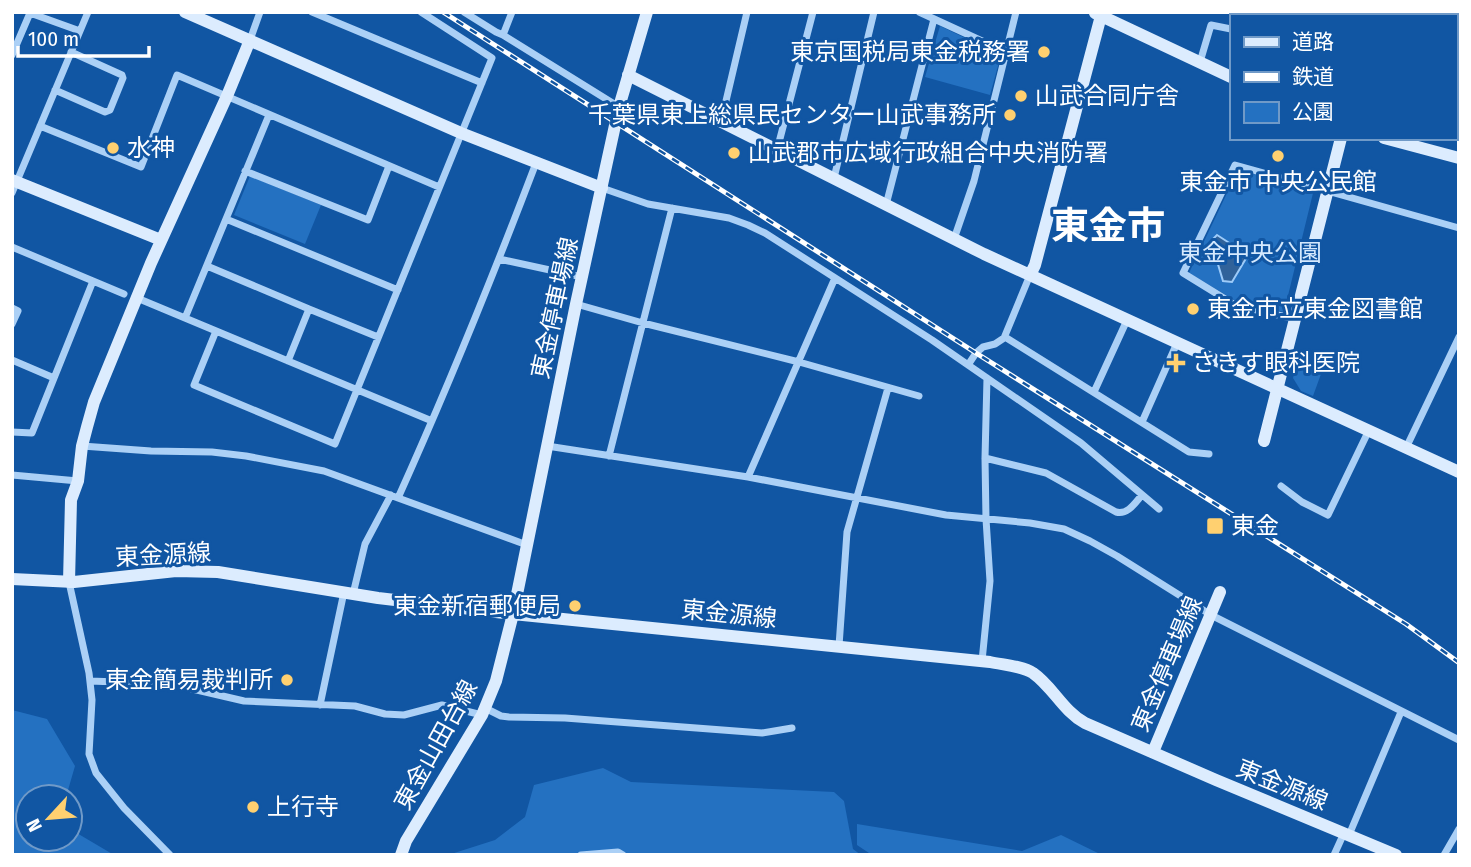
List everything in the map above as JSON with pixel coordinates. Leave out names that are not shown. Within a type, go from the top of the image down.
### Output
[{"type":"street","points":[[88,12],[14,185],[161,240]]},
{"type":"street","points":[[170,855],[124,808],[96,773],[89,754],[92,700],[90,681],[69,582],[71,500],[78,481],[82,446],[94,402],[131,296],[161,240],[228,96],[260,12]]},
{"type":"street","points":[[312,12],[482,83]]},
{"type":"street","points":[[216,331],[194,385],[335,444],[492,58],[421,12]]},
{"type":"street","points":[[464,12],[619,107]]},
{"type":"street","points":[[503,34],[512,12]]},
{"type":"street","name":"東金停車場線","points":[[513,614],[619,107],[647,12]]},
{"type":"street","points":[[721,122],[747,12]]},
{"type":"street","points":[[777,150],[813,12]]},
{"type":"street","points":[[834,178],[874,12]]},
{"type":"street","points":[[919,12],[1006,52]]},
{"type":"street","points":[[954,239],[974,181],[1016,12]]},
{"type":"street","points":[[12,55],[30,13],[80,32]]},
{"type":"street","points":[[968,365],[983,347],[995,344],[1005,337],[1035,265],[1099,13],[1230,77]]},
{"type":"street","points":[[193,14],[461,133],[536,163],[648,204],[718,216],[765,233],[968,365],[1081,443],[1159,509]]},
{"type":"street","points":[[886,205],[934,19]]},
{"type":"street","points":[[1200,62],[1210,25],[1230,29]]},
{"type":"street","points":[[55,90],[105,112],[110,110],[122,75],[71,52]]},
{"type":"street","points":[[40,126],[141,167],[177,75],[439,187]]},
{"type":"street","points":[[628,75],[954,239],[1459,472]]},
{"type":"street","points":[[185,318],[269,115]]},
{"type":"street","points":[[1264,441],[1341,140]]},
{"type":"street","points":[[1392,140],[1459,158]]},
{"type":"street","points":[[320,705],[349,593],[365,544],[395,496],[432,421],[536,163]]},
{"type":"street","points":[[1295,319],[1235,305],[1183,273],[1235,165],[1459,228]]},
{"type":"street","points":[[245,171],[368,220],[389,166]]},
{"type":"street","points":[[609,456],[672,208]]},
{"type":"street","points":[[226,219],[398,290]]},
{"type":"street","points":[[12,247],[432,421]]},
{"type":"street","points":[[499,259],[582,277]]},
{"type":"street","points":[[207,265],[379,337]]},
{"type":"street","points":[[748,477],[835,278]]},
{"type":"street","points":[[12,432],[32,433],[93,281]]},
{"type":"street","points":[[576,304],[919,396]]},
{"type":"street","points":[[12,309],[18,311],[12,324]]},
{"type":"street","points":[[288,361],[309,309]]},
{"type":"street","points":[[1094,392],[1127,320]]},
{"type":"street","points":[[1005,337],[1189,452],[1209,454]]},
{"type":"street","points":[[1406,448],[1459,337]]},
{"type":"street","points":[[1142,422],[1177,343]]},
{"type":"street","points":[[12,360],[54,378]]},
{"type":"street","points":[[982,661],[990,581],[985,457],[987,378]]},
{"type":"street","points":[[839,646],[847,532],[888,388]]},
{"type":"street","points":[[1281,486],[1302,502],[1328,516],[1369,430]]},
{"type":"street","points":[[82,446],[212,452],[324,471],[527,545]]},
{"type":"street","points":[[547,446],[748,477],[946,515],[1064,529],[1117,556],[1211,615],[1459,740]]},
{"type":"street","points":[[985,457],[1046,473],[1116,512],[1128,511],[1142,495]]},
{"type":"street","points":[[12,475],[78,481]]},
{"type":"street","name":"東金源線","points":[[12,579],[69,582],[152,572],[218,572],[349,593],[513,614],[982,661],[1023,669],[1041,679],[1078,720],[1396,855]]},
{"type":"street","name":"東金停車場線","points":[[1153,752],[1220,592]]},
{"type":"street","name":"東金山田台線","points":[[401,855],[406,841],[484,712],[496,681],[513,614]]},
{"type":"street","points":[[90,681],[171,684],[244,701],[355,706],[385,714],[404,715],[442,705],[509,717],[605,720],[762,733],[792,728]]},
{"type":"street","points":[[1334,855],[1347,834],[1401,712]]},
{"type":"street","points":[[1444,855],[1459,829]]},
{"type":"street","points":[[581,855],[618,852],[623,855]]},
{"type":"green space","points":[[940,26],[1001,55],[990,95],[925,77]]},
{"type":"green space","name":"東金中央公園","points":[[1238,170],[1314,189],[1284,312],[1236,301],[1189,273]]},
{"type":"green space","points":[[250,176],[321,205],[305,244],[234,215]]},
{"type":"green space","points":[[1297,364],[1321,374],[1313,396],[1301,391],[1293,378]]},
{"type":"green space","points":[[12,710],[47,719],[75,766],[70,783],[14,783],[14,853],[84,853],[84,837],[114,855],[12,855]]},
{"type":"green space","points":[[603,768],[631,782],[834,792],[844,801],[853,849],[861,855],[448,855],[495,840],[525,817],[534,785]]},
{"type":"green space","points":[[857,824],[1022,851],[1061,835],[1102,855],[872,855],[857,845]]},
{"type":"shaded area","points":[[1217,235],[1248,255],[1232,282],[1223,281],[1211,241]]},
{"type":"railway","points":[[443,12],[1406,624],[1458,662]]},
{"type":"place","name":"東京国税局東金税務署","points":[[1044,52]]},
{"type":"place","name":"山武合同庁舎","points":[[1021,96]]},
{"type":"place","name":"千葉県東上総県民センター山武事務所","points":[[1010,115]]},
{"type":"place","name":"水神","points":[[113,148]]},
{"type":"place","name":"山武郡市広域行政組合中央消防署","points":[[734,153]]},
{"type":"place","name":"東金市 中央公民館","points":[[1278,156]]},
{"type":"place","name":"東金市立東金図書館","points":[[1193,309]]},
{"type":"place","name":"さきす眼科医院","points":[[1176,363]]},
{"type":"place","name":"東金","points":[[1215,526]]},
{"type":"place","name":"東金新宿郵便局","points":[[575,606]]},
{"type":"place","name":"東金簡易裁判所","points":[[287,680]]},
{"type":"place","name":"上行寺","points":[[253,807]]},
{"type":"district","name":"東金市","points":[[1108,226]]}]
